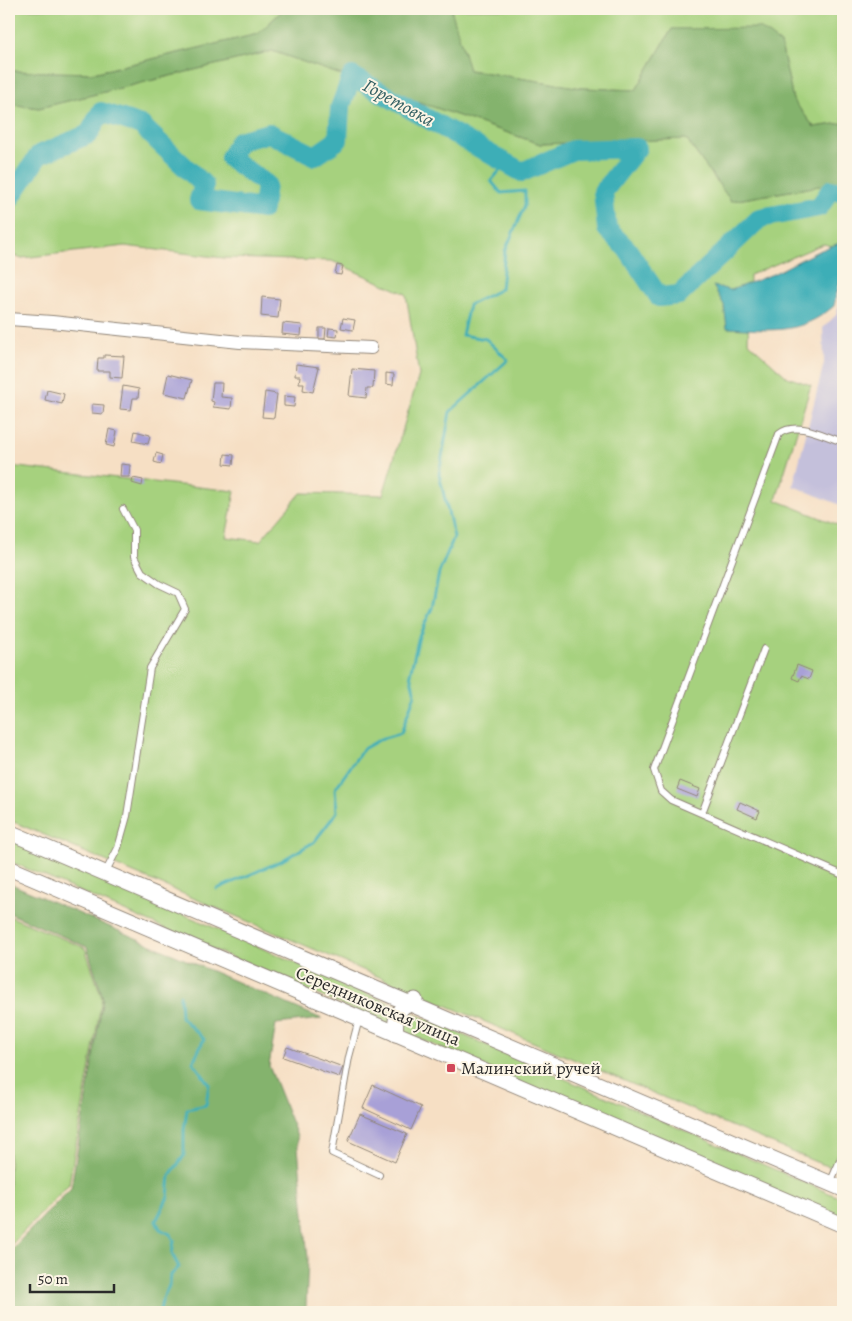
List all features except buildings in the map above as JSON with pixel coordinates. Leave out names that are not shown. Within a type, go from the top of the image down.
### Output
[{"type":"street","points":[[9,319],[240,342],[371,348]]},
{"type":"street","name":"Середниковская улица","points":[[9,832],[836,1186]]},
{"type":"street","name":"Середниковская улица","points":[[9,868],[843,1225]]},
{"type":"street","points":[[396,1034],[396,1018],[399,1010],[408,1003]]},
{"type":"lane","points":[[843,442],[794,427],[785,429],[779,434],[654,770],[661,791],[671,800],[843,875]]},
{"type":"lane","points":[[105,874],[118,848],[127,816],[150,668],[185,608],[178,593],[159,584],[142,572],[134,557],[134,530],[123,509]]},
{"type":"lane","points":[[702,813],[764,649]]},
{"type":"lane","points":[[360,1018],[349,1056],[332,1153],[379,1175]]},
{"type":"lane","points":[[836,1186],[843,1154]]},
{"type":"shaded area","points":[[843,294],[843,506],[793,486],[824,363],[823,328],[836,315]]},
{"type":"green space","points":[[9,9],[284,9],[258,34],[93,73],[9,71]]},
{"type":"green space","points":[[284,9],[451,9],[469,70],[582,88],[636,90],[672,29],[760,28],[781,44],[793,100],[814,127],[843,123],[843,182],[731,201],[686,139],[540,144],[272,51],[39,108],[9,104],[9,71],[93,73],[258,34]]},
{"type":"green space","points":[[448,9],[843,9],[843,123],[814,127],[793,100],[781,44],[672,29],[636,90],[582,88],[469,70],[451,10]]},
{"type":"green space","points":[[272,51],[540,144],[686,139],[731,201],[843,182],[843,248],[823,244],[750,275],[748,342],[787,377],[811,385],[776,500],[843,527],[843,1171],[816,1162],[9,820],[9,466],[235,491],[226,537],[260,541],[301,493],[383,495],[419,375],[406,294],[332,261],[224,258],[125,246],[22,258],[9,255],[9,104],[39,108]]},
{"type":"green space","points":[[9,839],[843,1199],[843,1222],[9,861]]},
{"type":"green space","points":[[9,883],[322,1019],[276,1024],[269,1066],[297,1136],[308,1259],[306,1307],[301,1312],[9,1312],[9,1252],[71,1188],[103,998],[87,947],[9,913]]},
{"type":"green space","points":[[9,916],[85,948],[102,998],[69,1184],[9,1247]]},
{"type":"water","points":[[842,242],[843,266],[834,306],[821,316],[796,327],[784,329],[727,328],[724,305],[713,286],[731,290],[773,274],[816,252]]},
{"type":"waterway","name":"Горетовка","points":[[9,200],[39,155],[89,134],[101,112],[141,125],[204,185],[199,200],[263,209],[266,184],[230,158],[239,141],[269,133],[315,156],[338,140],[340,108],[352,76],[522,172],[573,150],[637,148],[603,192],[607,229],[627,249],[659,297],[679,295],[760,218],[819,207],[831,190],[843,192]]},
{"type":"waterway","name":"Малинский ручей","points":[[217,889],[281,861],[314,842],[337,812],[335,789],[363,749],[381,739],[401,733],[415,694],[410,674],[419,636],[432,608],[439,573],[454,537],[439,474],[450,412],[508,360],[486,339],[462,335],[469,305],[501,289],[505,251],[525,205],[525,191],[501,193],[491,181],[502,168],[503,161]]},
{"type":"waterway","name":"Малинский ручей","points":[[160,1312],[171,1275],[179,1267],[172,1254],[174,1240],[170,1234],[160,1229],[156,1221],[168,1197],[170,1175],[184,1156],[184,1130],[187,1109],[206,1105],[209,1084],[193,1062],[204,1039],[181,1017],[180,995]]},
{"type":"place","name":"Малинский ручей","points":[[451,1068]]}]
